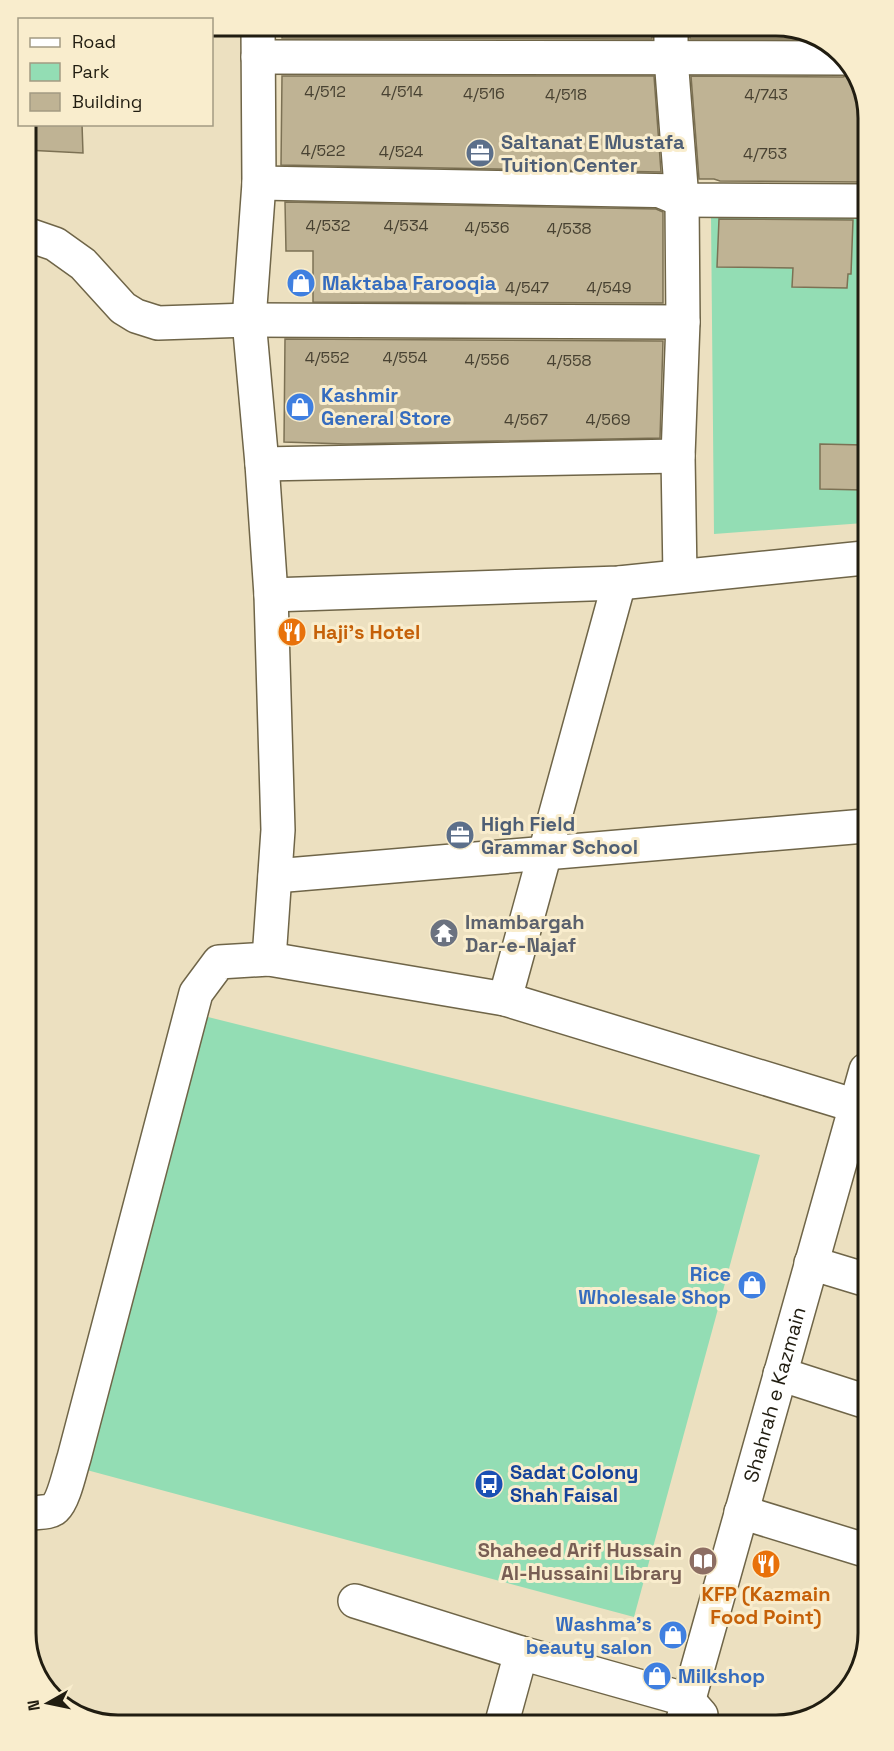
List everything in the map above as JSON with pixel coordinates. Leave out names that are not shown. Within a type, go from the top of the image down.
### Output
[{"type":"street","points":[[258,36],[259,183],[249,320],[271,595],[278,830],[269,959]]},
{"type":"street","points":[[258,57],[671,42],[830,57]]},
{"type":"street","points":[[671,42],[674,194],[683,322],[678,456],[680,576]]},
{"type":"street","points":[[259,183],[858,201]]},
{"type":"street","points":[[36,237],[55,244],[83,264],[123,308],[136,316],[158,323],[249,320],[683,322]]},
{"type":"street","points":[[262,464],[678,456]]},
{"type":"street","points":[[271,595],[619,583],[858,559]]},
{"type":"street","points":[[505,999],[619,583]]},
{"type":"street","points":[[275,876],[858,827]]},
{"type":"street","points":[[36,1513],[50,1511],[56,1507],[64,1490],[196,993],[219,962],[269,959],[505,999],[858,1085]]},
{"type":"street","name":"Shahrah e Kazmain","points":[[692,1713],[741,1512],[858,1103]]},
{"type":"street","points":[[811,1263],[858,1277]]},
{"type":"street","points":[[780,1374],[858,1399]]},
{"type":"street","points":[[741,1512],[858,1548]]},
{"type":"street","points":[[355,1601],[521,1653],[692,1713]]},
{"type":"street","points":[[504,1715],[521,1653]]},
{"type":"green space","points":[[711,215],[858,215],[858,445],[820,444],[820,489],[858,490],[858,523],[714,534]]},
{"type":"green space","points":[[200,1015],[760,1155],[634,1617],[83,1469]]},
{"type":"building","points":[[282,36],[652,36],[652,39],[282,38]]},
{"type":"building","points":[[690,36],[781,36],[797,39],[690,39]]},
{"type":"building","points":[[282,76],[654,76],[661,172],[281,165]]},
{"type":"building","points":[[691,76],[847,77],[856,102],[858,182],[699,179]]},
{"type":"building","points":[[36,126],[82,126],[83,153],[36,151]]},
{"type":"building","points":[[285,202],[656,209],[663,212],[663,303],[313,302],[313,251],[286,251]]},
{"type":"building","points":[[719,219],[853,220],[851,274],[848,274],[847,288],[792,287],[793,268],[717,267]]},
{"type":"building","points":[[285,339],[663,341],[660,438],[346,444],[284,442]]},
{"type":"building","points":[[820,444],[858,445],[858,490],[820,489]]},
{"type":"place","name":"Saltanat E Mustafa Tuition Center","points":[[480,153]]},
{"type":"place","name":"Maktaba Farooqia","points":[[301,283]]},
{"type":"place","name":"Kashmir General Store","points":[[300,407]]},
{"type":"place","name":"Haji's Hotel","points":[[292,632]]},
{"type":"place","name":"High Field Grammar School","points":[[460,835]]},
{"type":"place","name":"Imambargah Dar-e-Najaf","points":[[444,933]]},
{"type":"place","name":"Rice Wholesale Shop","points":[[752,1285]]},
{"type":"place","name":"Sadat Colony Shah Faisal","points":[[489,1484]]},
{"type":"place","name":"Shaheed Arif Hussain Al-Hussaini Library","points":[[703,1561]]},
{"type":"place","name":"KFP (Kazmain Food Point)","points":[[766,1564]]},
{"type":"place","name":"Washma's beauty salon","points":[[673,1635]]},
{"type":"place","name":"Milkshop","points":[[657,1676]]}]
